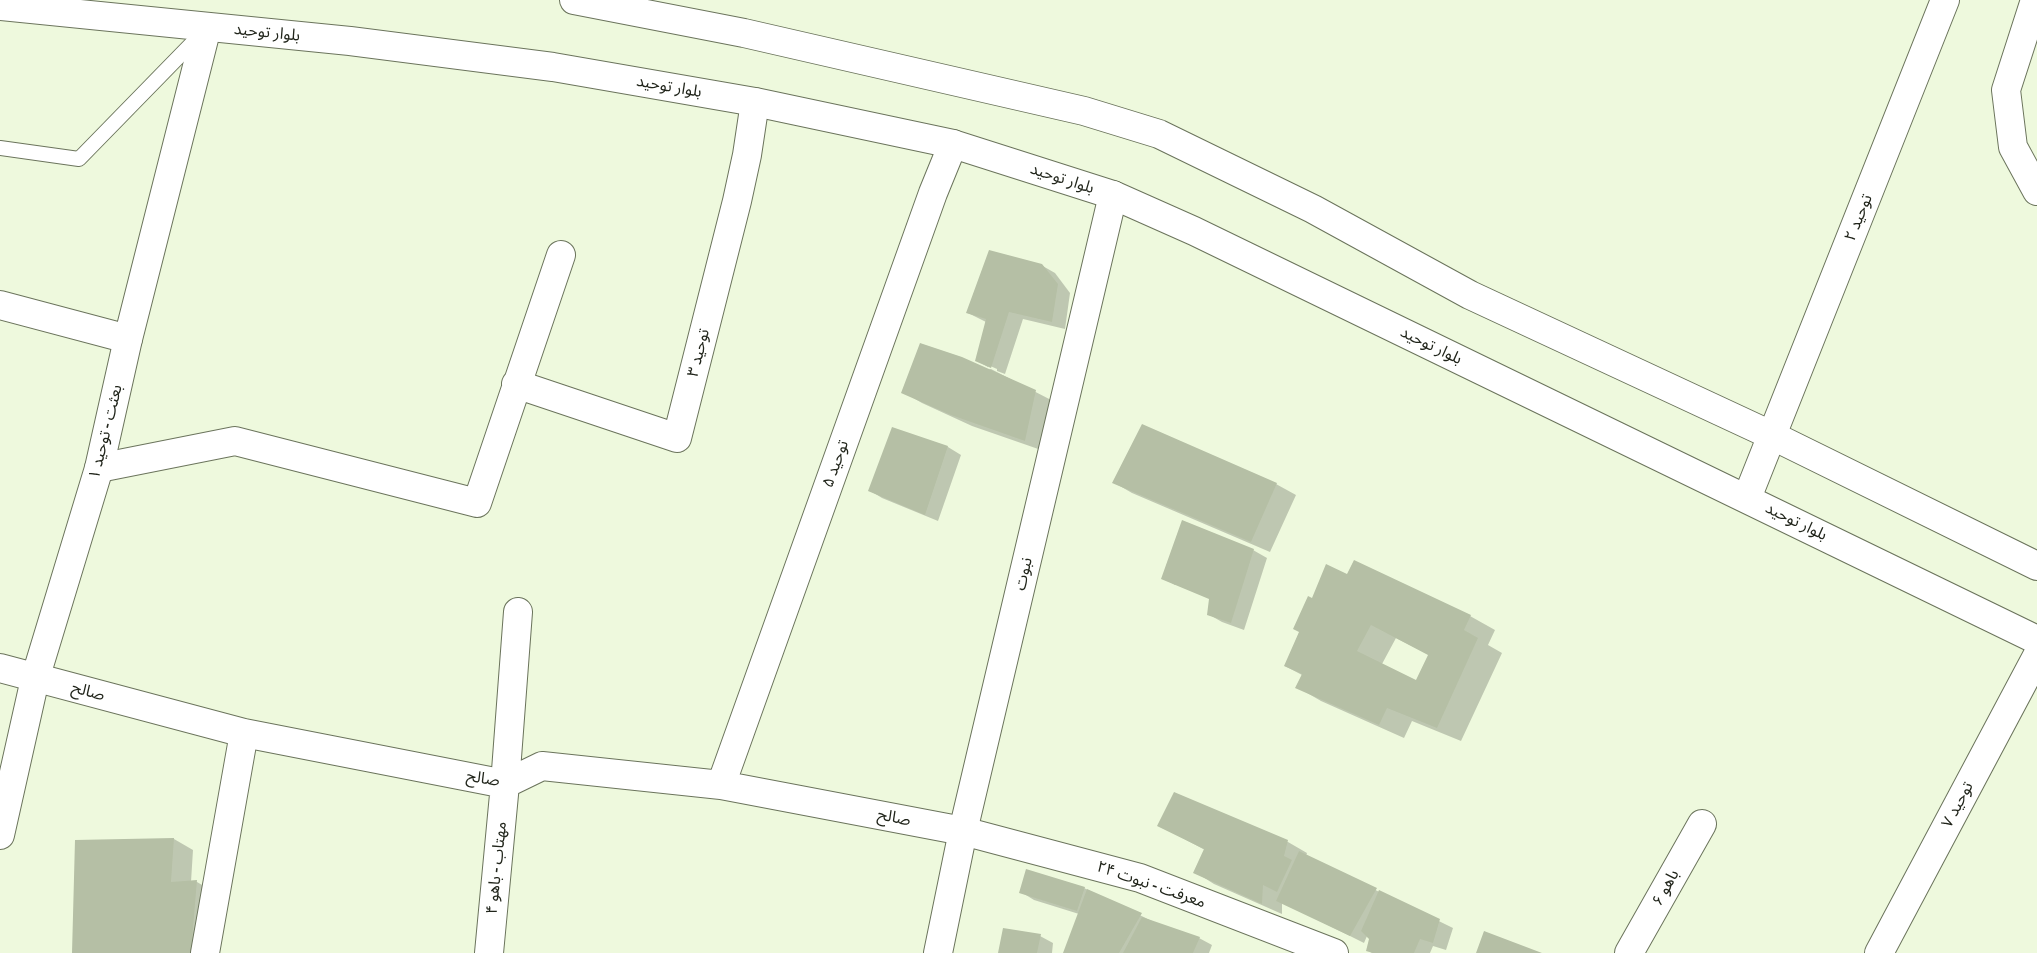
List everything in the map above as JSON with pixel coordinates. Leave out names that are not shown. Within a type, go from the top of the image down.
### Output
[{"type":"street","points":[[574,0],[744,33],[1084,111],[1159,134],[1313,209],[1470,295],[1773,436],[2037,566]]},
{"type":"street","name":"توحید ۲","points":[[1747,498],[1945,0]]},
{"type":"street","points":[[2035,0],[2006,90],[2013,147],[2037,191]]},
{"type":"street","name":"بلوار توحید","points":[[0,6],[350,42],[553,67],[755,102],[953,144],[1113,196],[1194,231],[2037,640]]},
{"type":"street","name":"بعثت - توحید ۱","points":[[0,835],[35,679],[99,468],[128,339],[207,27]]},
{"type":"street","name":"توحید ۳","points":[[516,384],[677,438],[737,201],[747,155],[755,102]]},
{"type":"street","name":"توحید ۵","points":[[721,785],[933,194],[953,144]]},
{"type":"street","name":"نبوت","points":[[938,953],[963,831],[1113,196]]},
{"type":"street","points":[[99,468],[235,442],[477,503],[561,255]]},
{"type":"street","points":[[0,306],[128,339]]},
{"type":"street","name":"مهتاب - باهو ۴","points":[[488,953],[505,784],[518,612]]},
{"type":"street","name":"توحید ۷","points":[[1879,953],[2037,656]]},
{"type":"street","name":"صالح","points":[[0,668],[35,679],[244,733],[505,784],[542,766],[721,785],[963,831]]},
{"type":"street","points":[[205,953],[244,733]]},
{"type":"street","name":"باهو ۶","points":[[1630,953],[1702,824]]},
{"type":"street","name":"معرفت - نبوت ۲۴","points":[[963,831],[1140,878],[1334,953]]},
{"type":"lane","points":[[0,148],[79,159],[207,27]]},
{"type":"building","points":[[989,250],[1042,264],[1058,284],[1052,322],[1009,312],[991,368],[975,361],[986,319],[966,313]]},
{"type":"building","points":[[920,343],[962,357],[1036,390],[1025,441],[951,415],[901,393]]},
{"type":"building","points":[[1142,424],[1277,483],[1251,542],[1112,483]]},
{"type":"building","points":[[892,427],[948,446],[925,515],[868,491]]},
{"type":"building","points":[[1182,520],[1254,549],[1231,623],[1207,615],[1209,599],[1161,579]]},
{"type":"building","points":[[1354,560],[1471,615],[1464,630],[1478,638],[1437,728],[1387,708],[1379,725],[1295,688],[1302,674],[1284,666],[1299,632],[1293,629],[1308,596],[1312,598],[1326,564],[1347,574]],"holes":[[[1371,625],[1428,655],[1416,680],[1357,651]]]},
{"type":"building","points":[[1174,792],[1288,840],[1284,856],[1292,860],[1277,892],[1263,885],[1262,904],[1193,873],[1204,849],[1157,826]]},
{"type":"building","points":[[174,838],[171,882],[197,880],[191,953],[72,953],[75,840]]},
{"type":"building","points":[[1299,851],[1377,888],[1350,936],[1276,901]]},
{"type":"building","points":[[1026,869],[1085,887],[1077,911],[1019,893]]},
{"type":"building","points":[[1087,889],[1142,913],[1119,953],[1063,953]]},
{"type":"building","points":[[1379,890],[1440,919],[1433,943],[1420,939],[1414,953],[1373,953],[1366,951],[1369,939],[1361,931]]},
{"type":"building","points":[[1142,917],[1200,937],[1193,953],[1123,953]]},
{"type":"building","points":[[1003,928],[1041,934],[1037,953],[998,953]]},
{"type":"building","points":[[1484,931],[1542,953],[1476,953]]}]
